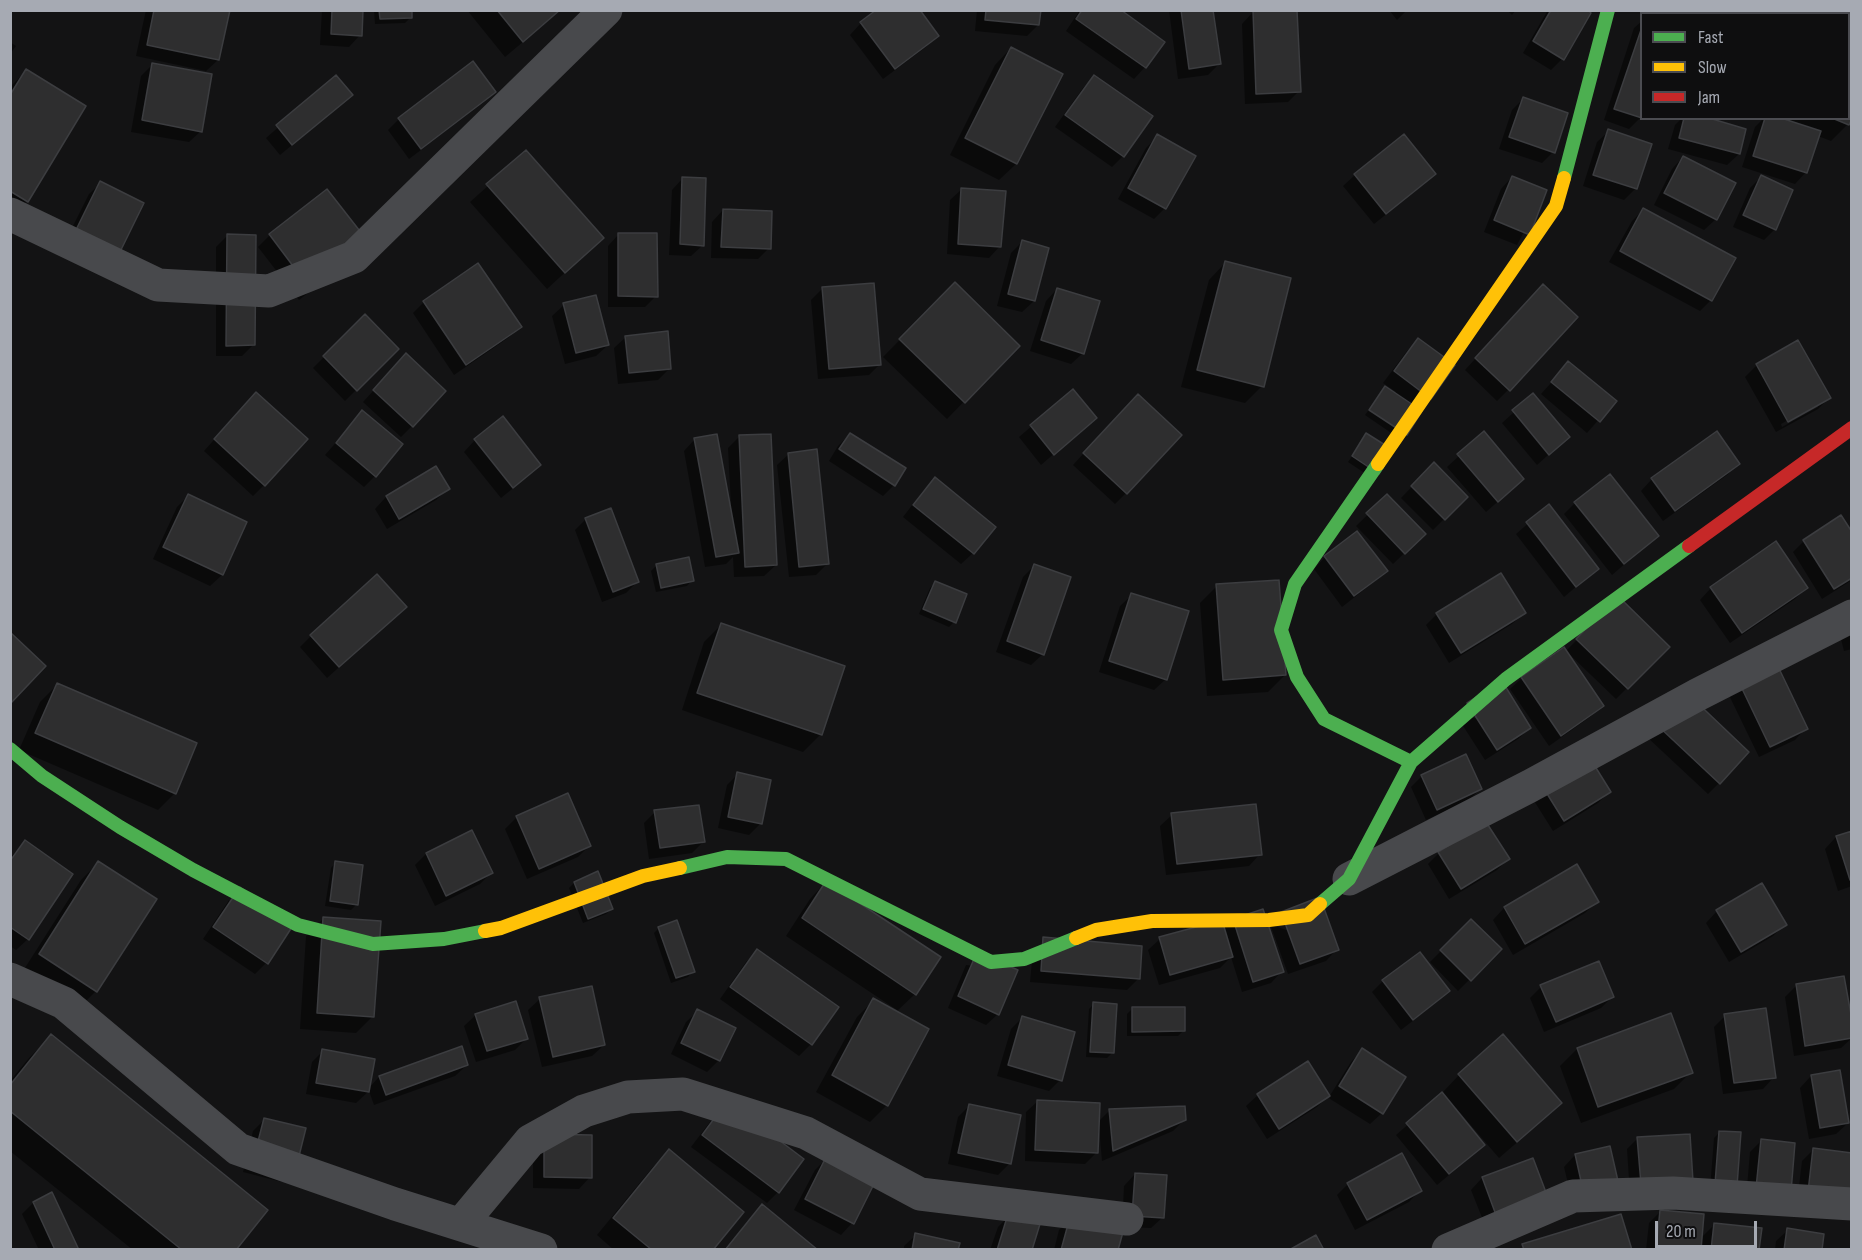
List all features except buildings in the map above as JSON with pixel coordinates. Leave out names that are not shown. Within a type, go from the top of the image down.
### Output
[{"type":"street","points":[[10,214],[158,285],[269,291],[354,257],[606,10]]},
{"type":"street","points":[[1411,762],[1324,719],[1297,677],[1281,630],[1295,584],[1556,206],[1608,10]]},
{"type":"street","points":[[1349,879],[1411,762],[1506,679],[1851,428]]},
{"type":"street","points":[[10,749],[42,776],[120,827],[193,870],[298,925],[373,944],[444,939],[501,928],[643,876],[727,857],[786,859],[991,962],[1024,958],[1096,930],[1152,921],[1269,920],[1308,915],[1349,879],[1851,616]]},
{"type":"street","points":[[10,979],[64,1003],[238,1149],[395,1204],[541,1250]]},
{"type":"street","points":[[461,1224],[530,1141],[584,1111],[628,1097],[683,1094],[806,1133],[920,1194],[1127,1219]]},
{"type":"street","points":[[1448,1250],[1574,1196],[1672,1193],[1851,1204]]},
{"type":"traffic: fast","points":[[1564,178],[1608,10]]},
{"type":"traffic: fast","points":[[1378,464],[1295,584],[1281,630],[1297,677],[1324,719],[1411,762]]},
{"type":"traffic: fast","points":[[1320,904],[1349,879],[1411,762],[1506,679],[1689,546]]},
{"type":"traffic: fast","points":[[10,749],[42,776],[120,827],[193,870],[298,925],[373,944],[444,939],[485,931]]},
{"type":"traffic: fast","points":[[680,868],[727,857],[786,859],[991,962],[1024,959],[1076,938]]},
{"type":"traffic: slow","points":[[1378,464],[1556,206],[1564,178]]},
{"type":"traffic: slow","points":[[485,931],[501,928],[643,876],[680,868]]},
{"type":"traffic: slow","points":[[1076,938],[1096,930],[1152,921],[1269,920],[1308,915],[1320,904]]},
{"type":"traffic: jam","points":[[1689,546],[1852,428]]}]
